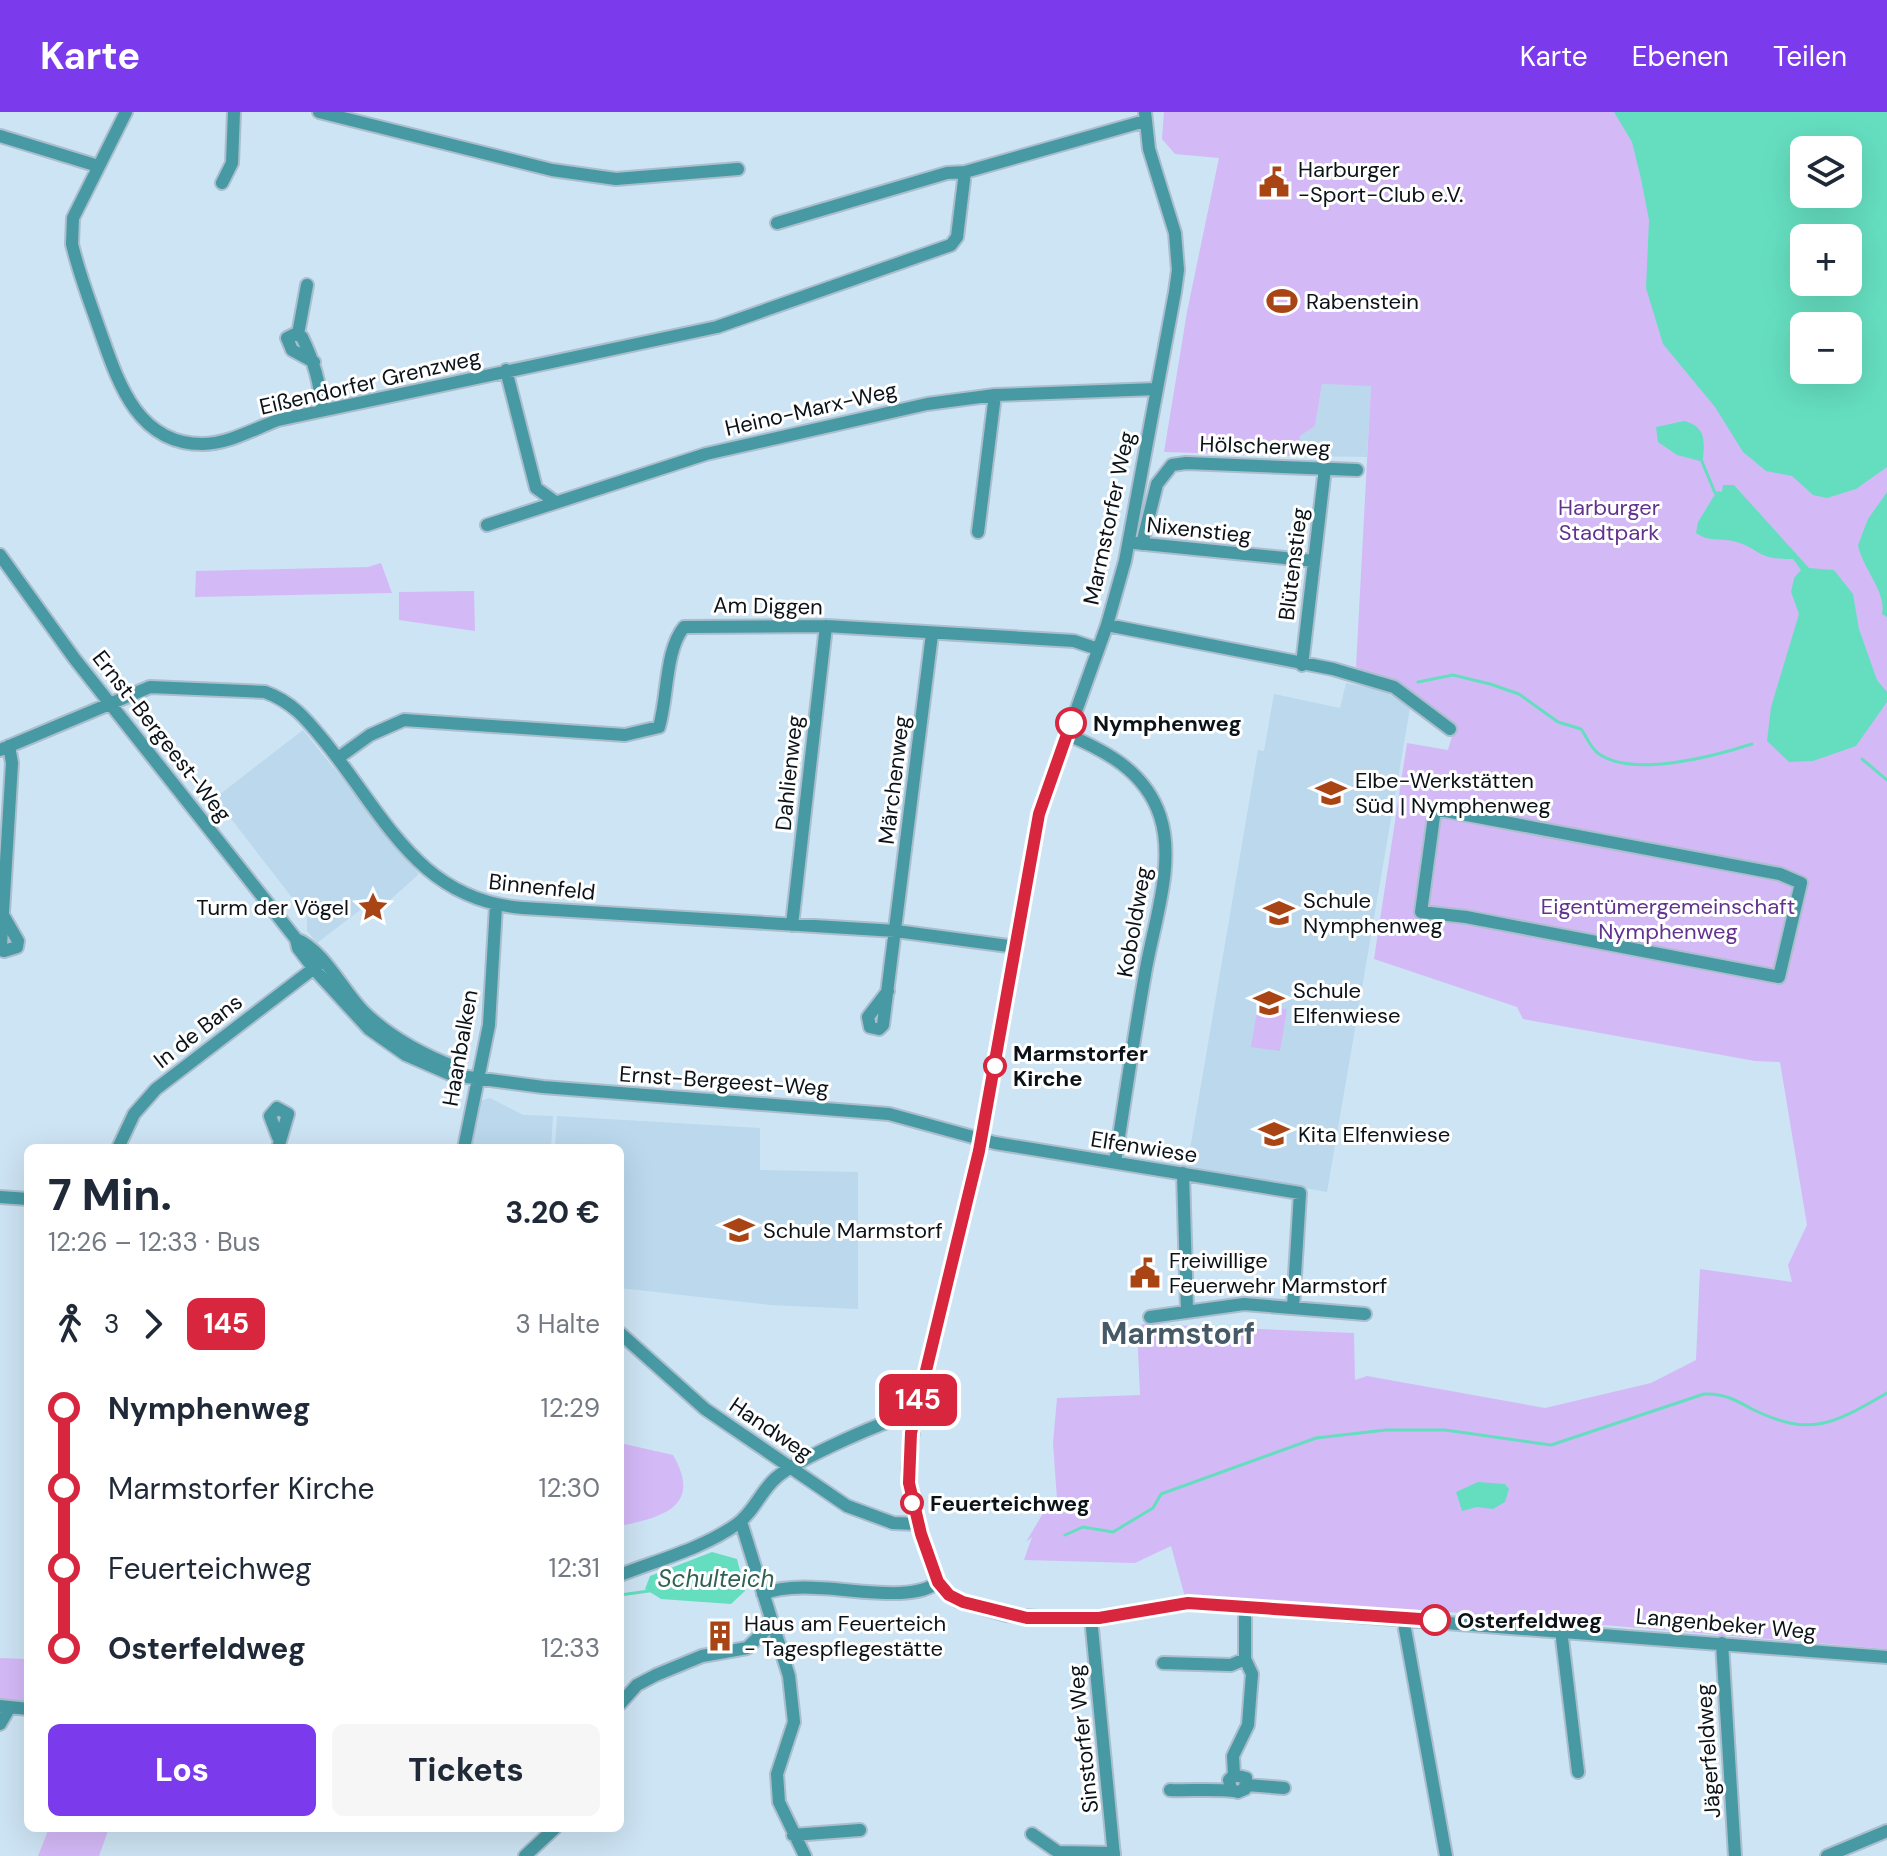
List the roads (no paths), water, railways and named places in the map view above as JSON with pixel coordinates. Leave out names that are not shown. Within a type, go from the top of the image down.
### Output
[{"type":"street","name":"Eißendorfer Grenzweg","points":[[126,112],[73,218],[72,244],[120,390],[135,412],[153,430],[183,443],[204,445],[226,441],[278,420],[717,327],[951,245],[957,237],[965,172]]},
{"type":"street","points":[[222,183],[232,163],[234,112]]},
{"type":"street","points":[[319,112],[493,158],[616,179],[738,169]]},
{"type":"street","points":[[777,223],[947,173],[965,172],[1145,116]]},
{"type":"street","name":"Marmstorfer Weg","points":[[1135,543],[1156,389],[1178,270],[1173,223],[1151,157],[1145,116]]},
{"type":"street","points":[[0,136],[98,166]]},
{"type":"street","points":[[307,285],[298,334],[314,362],[322,410]]},
{"type":"street","name":"Eißendorfer Grenzweg","points":[[506,370],[536,488],[554,501]]},
{"type":"street","name":"Heino-Marx-Weg","points":[[487,525],[554,501],[764,439],[927,404],[995,395],[1156,389]]},
{"type":"street","points":[[978,532],[995,395]]},
{"type":"street","name":"Marmstorfer Weg","points":[[938,1582],[918,1524],[908,1469],[915,1414],[982,1137],[1039,814],[1157,484],[1172,465]]},
{"type":"street","name":"Hölscherweg","points":[[1172,465],[1357,470]]},
{"type":"street","name":"Blütenstieg","points":[[1302,665],[1325,468]]},
{"type":"street","name":"Nixenstieg","points":[[1135,543],[1314,561]]},
{"type":"street","name":"Ernst-Bergeest-Weg","points":[[0,555],[111,704],[296,939],[298,948],[318,966],[358,1019],[383,1041],[429,1067],[452,1075],[543,1087],[889,1114],[982,1137]]},
{"type":"street","points":[[1107,625],[1333,669],[1394,687],[1450,729]]},
{"type":"street","name":"Am Diggen","points":[[338,758],[370,735],[404,720],[625,735],[659,727],[667,699],[673,640],[684,627],[826,626],[1074,641],[1098,649]]},
{"type":"street","name":"Dahlienweg","points":[[792,925],[826,626]]},
{"type":"street","name":"Märchenweg","points":[[888,991],[932,634]]},
{"type":"street","name":"Binnenfeld","points":[[4,748],[163,685],[265,692],[291,705],[338,758],[394,835],[431,875],[451,890],[496,906],[896,931],[1016,947]]},
{"type":"street","name":"Koboldweg","points":[[1066,734],[1104,750],[1136,776],[1150,795],[1164,831],[1161,887],[1115,1162]]},
{"type":"street","points":[[3,915],[12,763],[4,748]]},
{"type":"street","points":[[1435,809],[1736,865],[1801,883],[1779,977],[1466,917],[1421,912],[1435,809]]},
{"type":"street","name":"Haanbalken","points":[[465,1144],[489,1025],[496,906]]},
{"type":"street","name":"In de Bans","points":[[120,1144],[134,1114],[156,1089],[318,966]]},
{"type":"street","name":"Elfenwiese","points":[[982,1137],[1004,1144],[1300,1193],[1293,1308]]},
{"type":"street","points":[[1183,1173],[1187,1310]]},
{"type":"street","points":[[0,1197],[24,1199]]},
{"type":"street","points":[[1150,1317],[1244,1304],[1365,1314]]},
{"type":"street","name":"Handweg","points":[[624,1337],[705,1409],[793,1466],[847,1506],[893,1523],[918,1524]]},
{"type":"street","points":[[624,1573],[718,1536],[741,1522],[775,1478],[793,1466],[896,1419],[915,1414]]},
{"type":"street","points":[[741,1522],[789,1676],[794,1722],[777,1774],[779,1802],[805,1856]]},
{"type":"street","points":[[763,1594],[777,1588],[802,1587],[920,1592],[938,1582]]},
{"type":"street","name":"Langenbeker Weg","points":[[938,1582],[958,1601],[1007,1615],[1091,1618],[1188,1603],[1887,1657]]},
{"type":"street","points":[[1231,1789],[1228,1783],[1234,1775],[1233,1756],[1248,1725],[1252,1674],[1245,1659],[1245,1607]]},
{"type":"street","name":"Sinstorfer Weg","points":[[1091,1618],[1114,1855]]},
{"type":"street","points":[[1403,1618],[1446,1856]]},
{"type":"street","points":[[624,1700],[637,1685],[656,1675],[702,1656],[747,1648],[773,1623]]},
{"type":"street","points":[[1561,1630],[1578,1772]]},
{"type":"street","name":"Jägerfeldweg","points":[[1722,1643],[1735,1856]]},
{"type":"street","points":[[1163,1663],[1231,1665],[1245,1659]]},
{"type":"street","points":[[0,1724],[5,1707]]},
{"type":"street","points":[[1234,1775],[1243,1776],[1247,1785]]},
{"type":"street","points":[[1247,1785],[1284,1788]]},
{"type":"street","points":[[1170,1790],[1213,1793],[1231,1789],[1242,1791],[1247,1785]]},
{"type":"street","points":[[793,1835],[860,1830]]},
{"type":"street","points":[[525,1856],[551,1832]]},
{"type":"street","points":[[1827,1856],[1887,1832]]},
{"type":"street","points":[[1032,1834],[1058,1852],[1114,1855]]},
{"type":"water","points":[[1614,112],[1887,112],[1887,467],[1856,489],[1827,498],[1813,495],[1792,476],[1766,471],[1743,452],[1715,407],[1663,344],[1646,288],[1649,220],[1632,142]]},
{"type":"water","points":[[1684,421],[1696,426],[1702,435],[1704,451],[1700,461],[1677,455],[1658,442],[1656,427]]},
{"type":"water","points":[[1723,485],[1734,485],[1809,568],[1834,570],[1853,594],[1859,629],[1877,680],[1887,692],[1887,702],[1856,746],[1813,761],[1789,762],[1767,741],[1771,707],[1799,614],[1791,592],[1794,578],[1801,570],[1793,559],[1772,558],[1742,544],[1710,539],[1696,533],[1698,522],[1717,491],[1722,492]]},
{"type":"water","points":[[1887,492],[1887,617],[1882,614],[1881,597],[1858,545],[1868,519]]},
{"type":"water","points":[[1478,1482],[1505,1484],[1509,1489],[1505,1502],[1493,1509],[1477,1507],[1462,1511],[1456,1492]]},
{"type":"water","name":"Schulteich","points":[[712,1552],[737,1559],[745,1591],[731,1604],[661,1599],[645,1589],[650,1576]]},
{"type":"waterway","points":[[1701,459],[1715,493]]},
{"type":"waterway","points":[[1418,682],[1453,675],[1519,694],[1558,722],[1581,729],[1596,752],[1614,761],[1653,765],[1717,754],[1752,744]]},
{"type":"waterway","points":[[1862,759],[1887,780]]},
{"type":"waterway","points":[[1065,1535],[1083,1527],[1113,1532],[1153,1508],[1161,1494],[1316,1438],[1386,1430],[1445,1430],[1551,1445],[1704,1394],[1735,1400],[1790,1423],[1821,1424],[1851,1413],[1887,1393]]},
{"type":"waterway","points":[[624,1594],[649,1591]]},
{"type":"place","name":"Harburger -Sport-Club e.V.","points":[[1274,182]]},
{"type":"place","name":"Rabenstein","points":[[1282,301]]},
{"type":"place","name":"Nymphenweg","points":[[1071,723]]},
{"type":"place","name":"Elbe-Werkstätten Süd | Nymphenweg","points":[[1331,793]]},
{"type":"place","name":"Turm der Vögel","points":[[373,907]]},
{"type":"place","name":"Schule Nymphenweg","points":[[1279,913]]},
{"type":"place","name":"Schule Elfenwiese","points":[[1269,1003]]},
{"type":"place","name":"Marmstorfer Kirche","points":[[995,1066]]},
{"type":"place","name":"Kita Elfenwiese","points":[[1274,1134]]},
{"type":"place","name":"Schule Marmstorf","points":[[739,1230]]},
{"type":"place","name":"Freiwillige Feuerwehr Marmstorf","points":[[1145,1273]]},
{"type":"place","name":"Feuerteichweg","points":[[912,1503]]},
{"type":"place","name":"Osterfeldweg","points":[[1435,1620]]},
{"type":"place","name":"Haus am Feuerteich - Tagespflegestätte","points":[[720,1636]]},
{"type":"district","name":"Marmstorf","points":[[1178,1333]]},
{"type":"park label","name":"Harburger Stadtpark","points":[[1609,520]]},
{"type":"park label","name":"Eigentümergemeinschaft Nymphenweg","points":[[1668,918]]}]
